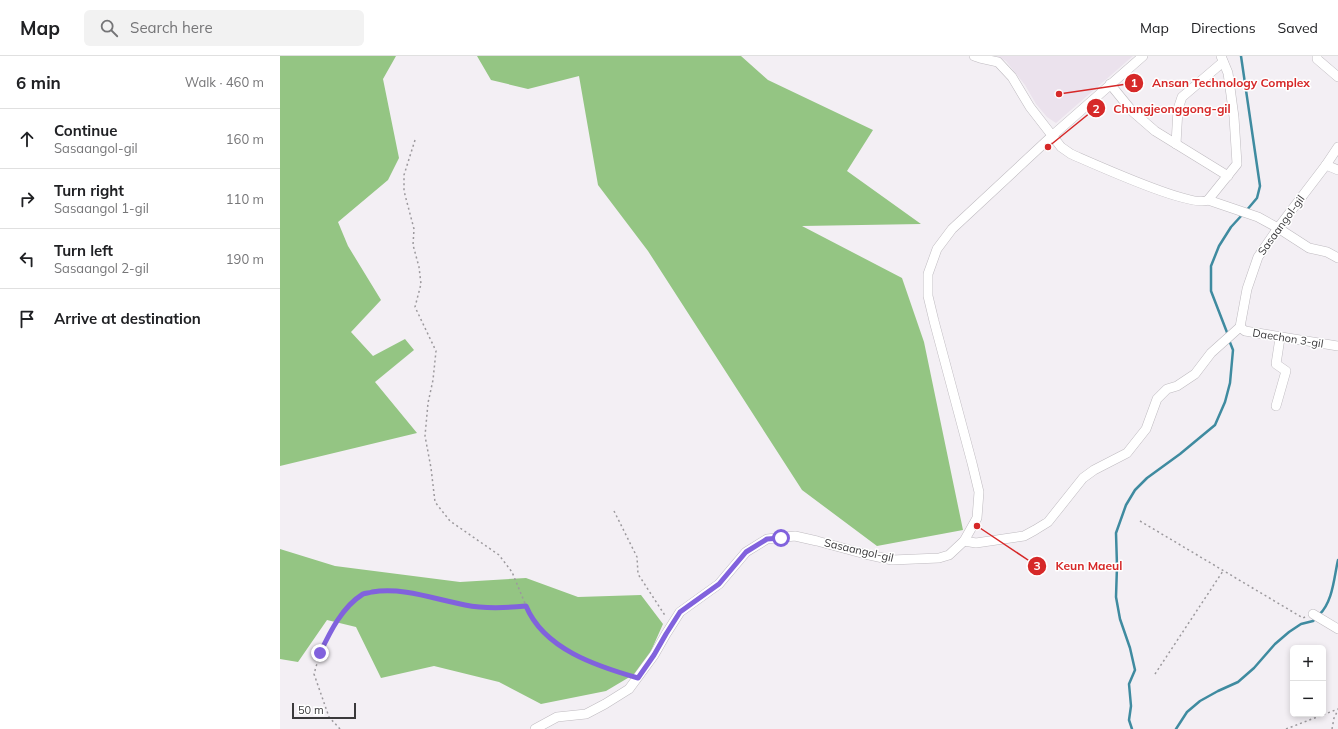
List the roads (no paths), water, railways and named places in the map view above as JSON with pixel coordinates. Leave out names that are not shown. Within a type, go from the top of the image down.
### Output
[{"type":"street","points":[[974,56],[998,62],[1012,77],[1030,107],[1061,147],[1071,154],[1161,191],[1187,199],[1205,202],[1208,200],[1220,203],[1258,217],[1310,248],[1327,252],[1338,258]]},
{"type":"street","name":"Sasaangol-gil","points":[[535,729],[557,717],[586,714],[629,689],[654,655],[680,612],[719,584],[746,552],[767,539],[795,536],[892,560],[938,558],[949,555],[964,540],[977,518],[979,492],[928,296],[928,274],[937,249],[952,229],[1053,135],[1143,56]]},
{"type":"street","points":[[1317,56],[1317,59],[1338,77]]},
{"type":"street","points":[[1176,144],[1178,109],[1182,97],[1222,59],[1228,73],[1233,110],[1237,164],[1208,200]]},
{"type":"street","points":[[1110,84],[1132,111],[1155,131],[1228,176]]},
{"type":"street","name":"Sasaangol-gil","points":[[1237,330],[1246,289],[1258,257],[1338,147]]},
{"type":"street","points":[[1326,165],[1338,170]]},
{"type":"street","points":[[964,540],[976,542],[1024,536],[1048,522],[1083,478],[1094,470],[1127,453],[1146,429],[1157,399],[1167,389],[1177,386],[1195,374],[1211,353],[1237,330]]},
{"type":"street","name":"Daechon 3-gil","points":[[1237,330],[1338,346]]},
{"type":"street","points":[[1276,406],[1286,371],[1276,364],[1280,338]]},
{"type":"street","points":[[1313,614],[1338,629]]},
{"type":"waterway","points":[[1241,56],[1260,186],[1257,198],[1246,211]]},
{"type":"waterway","points":[[1228,335],[1211,291],[1211,266],[1219,246],[1231,227],[1242,215]]},
{"type":"waterway","points":[[1132,729],[1129,720],[1131,706],[1129,684],[1135,670],[1130,648],[1120,619],[1116,597],[1116,533],[1126,505],[1135,490],[1147,478],[1180,454],[1215,425],[1225,402],[1230,383],[1233,350],[1229,340]]},
{"type":"waterway","points":[[1319,615],[1324,610],[1330,596],[1338,560]]},
{"type":"waterway","points":[[1176,729],[1187,712],[1200,701],[1238,682],[1254,668],[1275,644],[1289,632],[1301,624],[1313,621],[1315,619]]},
{"type":"place","name":"Ansan Technology Complex","points":[[1059,94]]},
{"type":"place","name":"Chungjeonggong-gil","points":[[1048,147]]},
{"type":"place","name":"Keun Maeul","points":[[977,526]]}]
